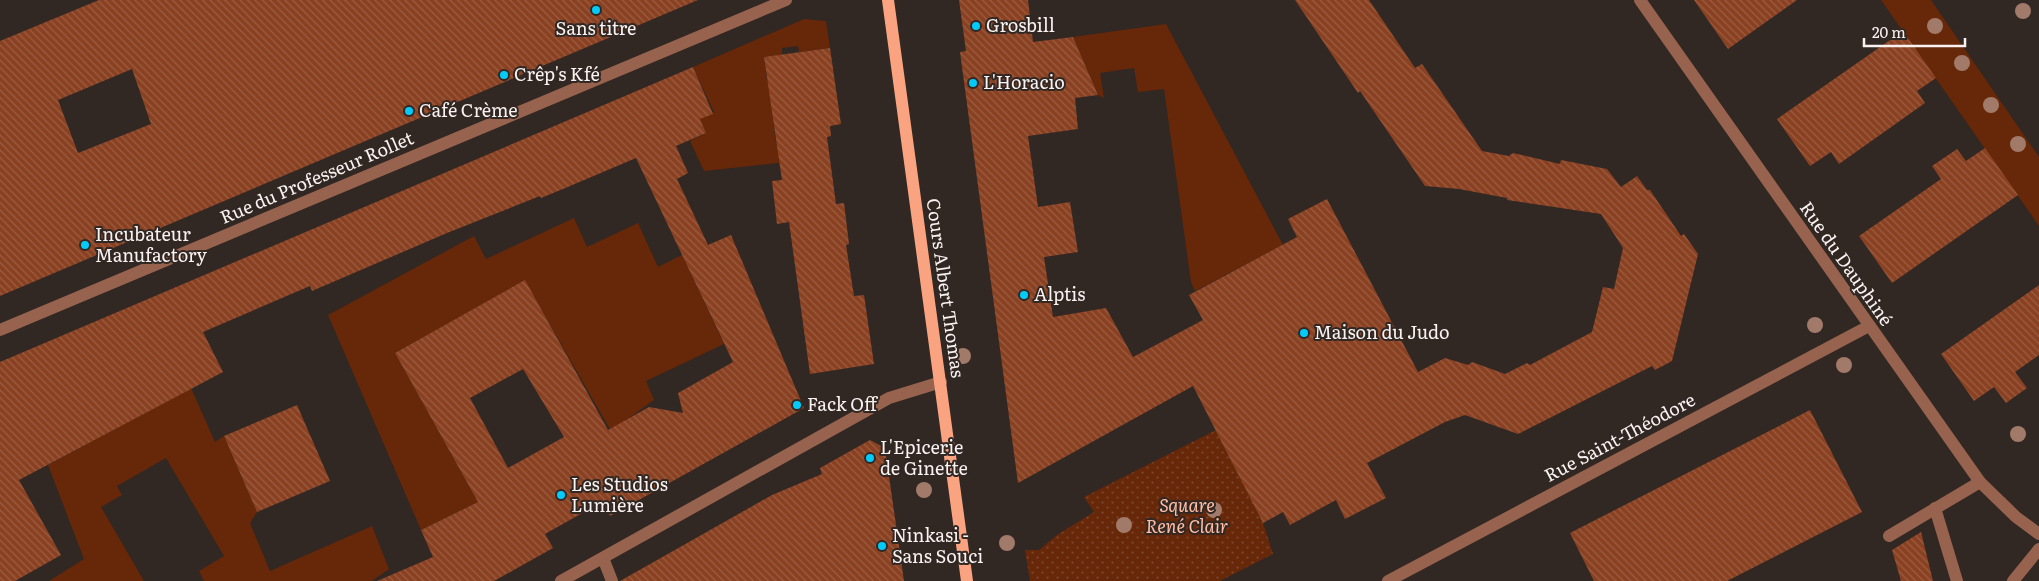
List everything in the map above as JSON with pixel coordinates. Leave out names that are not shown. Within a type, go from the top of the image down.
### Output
[{"type":"main road","name":"Cours Albert Thomas","points":[[888,0],[967,581]]},
{"type":"street","name":"Rue du Professeur Rollet","points":[[0,330],[786,0]]},
{"type":"street","name":"Rue du Dauphiné","points":[[1640,0],[1980,482],[2016,517],[2039,534]]},
{"type":"street","name":"Rue Saint-Théodore","points":[[1388,581],[1869,326]]},
{"type":"street","points":[[561,581],[889,398],[941,382]]},
{"type":"street","points":[[1889,536],[1980,482]]},
{"type":"street","points":[[1935,508],[1957,581]]},
{"type":"street","points":[[2013,581],[2039,548]]},
{"type":"street","points":[[603,558],[612,581]]},
{"type":"green space","points":[[1881,0],[1931,0],[2039,157],[2039,226]]},
{"type":"green space","points":[[804,19],[826,21],[830,48],[799,52],[798,46],[782,48],[782,55],[764,57],[767,81],[780,79],[785,119],[773,122],[776,143],[794,141],[795,161],[704,171],[690,141],[706,133],[700,119],[714,112],[693,67]]},
{"type":"green space","points":[[1166,24],[1283,245],[1195,291],[1191,282],[1164,89],[1138,92],[1134,68],[1100,73],[1104,98],[1098,95],[1073,37]]},
{"type":"green space","points":[[574,218],[587,247],[638,223],[658,267],[682,255],[724,344],[646,381],[654,400],[611,431],[525,281],[395,353],[478,502],[421,530],[328,315],[474,236],[486,259]]},
{"type":"green space","points":[[191,388],[215,442],[224,436],[257,512],[250,523],[270,571],[372,526],[389,569],[372,581],[204,581],[199,571],[224,556],[166,458],[117,486],[122,495],[101,507],[144,581],[49,581],[84,559],[48,465]]},
{"type":"green space","name":"Square René Clair","points":[[1216,430],[1263,523],[1273,554],[1220,581],[1030,581],[1025,550],[1039,550],[1057,535],[1094,512],[1084,497]]},
{"type":"building","points":[[99,0],[698,0],[0,296],[0,41]],"holes":[[[132,69],[151,124],[78,153],[58,100]]]},
{"type":"building","points":[[959,0],[1028,0],[1033,42],[1073,37],[1098,95],[1075,98],[1078,129],[1028,136],[1038,207],[1070,202],[1078,252],[1044,257],[1053,317],[1106,308],[1133,357],[1203,320],[1189,295],[1297,237],[1288,219],[1327,199],[1418,372],[1445,358],[1468,365],[1472,362],[1505,374],[1527,363],[1530,365],[1592,332],[1603,287],[1614,289],[1623,248],[1601,214],[1507,200],[1507,198],[1459,189],[1425,186],[1360,91],[1358,93],[1295,0],[1369,0],[1415,68],[1422,64],[1482,151],[1509,156],[1513,153],[1560,164],[1561,160],[1607,169],[1621,187],[1637,176],[1647,190],[1650,190],[1681,236],[1684,234],[1698,254],[1672,361],[1655,370],[1652,366],[1518,434],[1465,415],[1445,422],[1367,463],[1386,498],[1345,519],[1336,500],[1290,525],[1283,512],[1263,523],[1193,386],[1018,483],[960,52],[966,51]]},
{"type":"building","points":[[1694,0],[1797,0],[1728,49]]},
{"type":"building","points":[[1903,31],[1936,78],[1917,91],[1925,103],[1839,164],[1831,152],[1810,166],[1777,119]]},
{"type":"building","points":[[830,48],[841,124],[830,126],[831,136],[827,137],[836,204],[844,203],[849,244],[846,245],[854,296],[864,295],[874,364],[810,374],[789,222],[777,224],[772,181],[782,180],[764,57]]},
{"type":"building","points":[[693,67],[713,114],[700,119],[706,133],[676,146],[688,173],[677,179],[708,245],[731,235],[804,408],[610,516],[602,502],[545,534],[553,548],[494,581],[377,581],[433,557],[421,530],[478,502],[395,353],[525,280],[608,430],[649,407],[683,413],[678,393],[733,362],[636,158],[541,198],[540,196],[447,233],[312,291],[310,286],[203,332],[223,372],[19,480],[61,555],[15,581],[0,581],[0,362]],"holes":[[[523,369],[564,437],[508,468],[470,398]]]},
{"type":"building","points":[[1985,148],[2018,195],[1892,283],[1859,236],[1941,179],[1932,166],[1957,149],[1966,161]]},
{"type":"building","points":[[2039,285],[2039,355],[2015,372],[2027,388],[2006,403],[1994,387],[1974,401],[1941,354]]},
{"type":"building","points":[[297,405],[330,481],[257,512],[224,436]]},
{"type":"building","points":[[1810,410],[1862,512],[1727,581],[1594,581],[1570,533]]},
{"type":"building","points":[[870,440],[885,448],[904,581],[620,581],[772,495],[822,474],[820,468]]},
{"type":"building","points":[[1921,532],[1933,581],[1901,581],[1892,550]]},
{"type":"place","name":"Sans titre","points":[[596,10]]},
{"type":"place","name":"Grosbill","points":[[976,26]]},
{"type":"place","name":"Crêp's Kfé","points":[[504,75]]},
{"type":"place","name":"L'Horacio","points":[[973,83]]},
{"type":"place","name":"Café Crème","points":[[409,111]]},
{"type":"place","name":"Incubateur Manufactory","points":[[85,245]]},
{"type":"place","name":"Alptis","points":[[1024,295]]},
{"type":"place","name":"Maison du Judo","points":[[1304,333]]},
{"type":"place","name":"Fack Off","points":[[797,405]]},
{"type":"place","name":"L'Epicerie de Ginette","points":[[870,458]]},
{"type":"place","name":"Les Studios Lumière","points":[[561,495]]},
{"type":"place","name":"Ninkasi - Sans Souci","points":[[882,546]]}]
